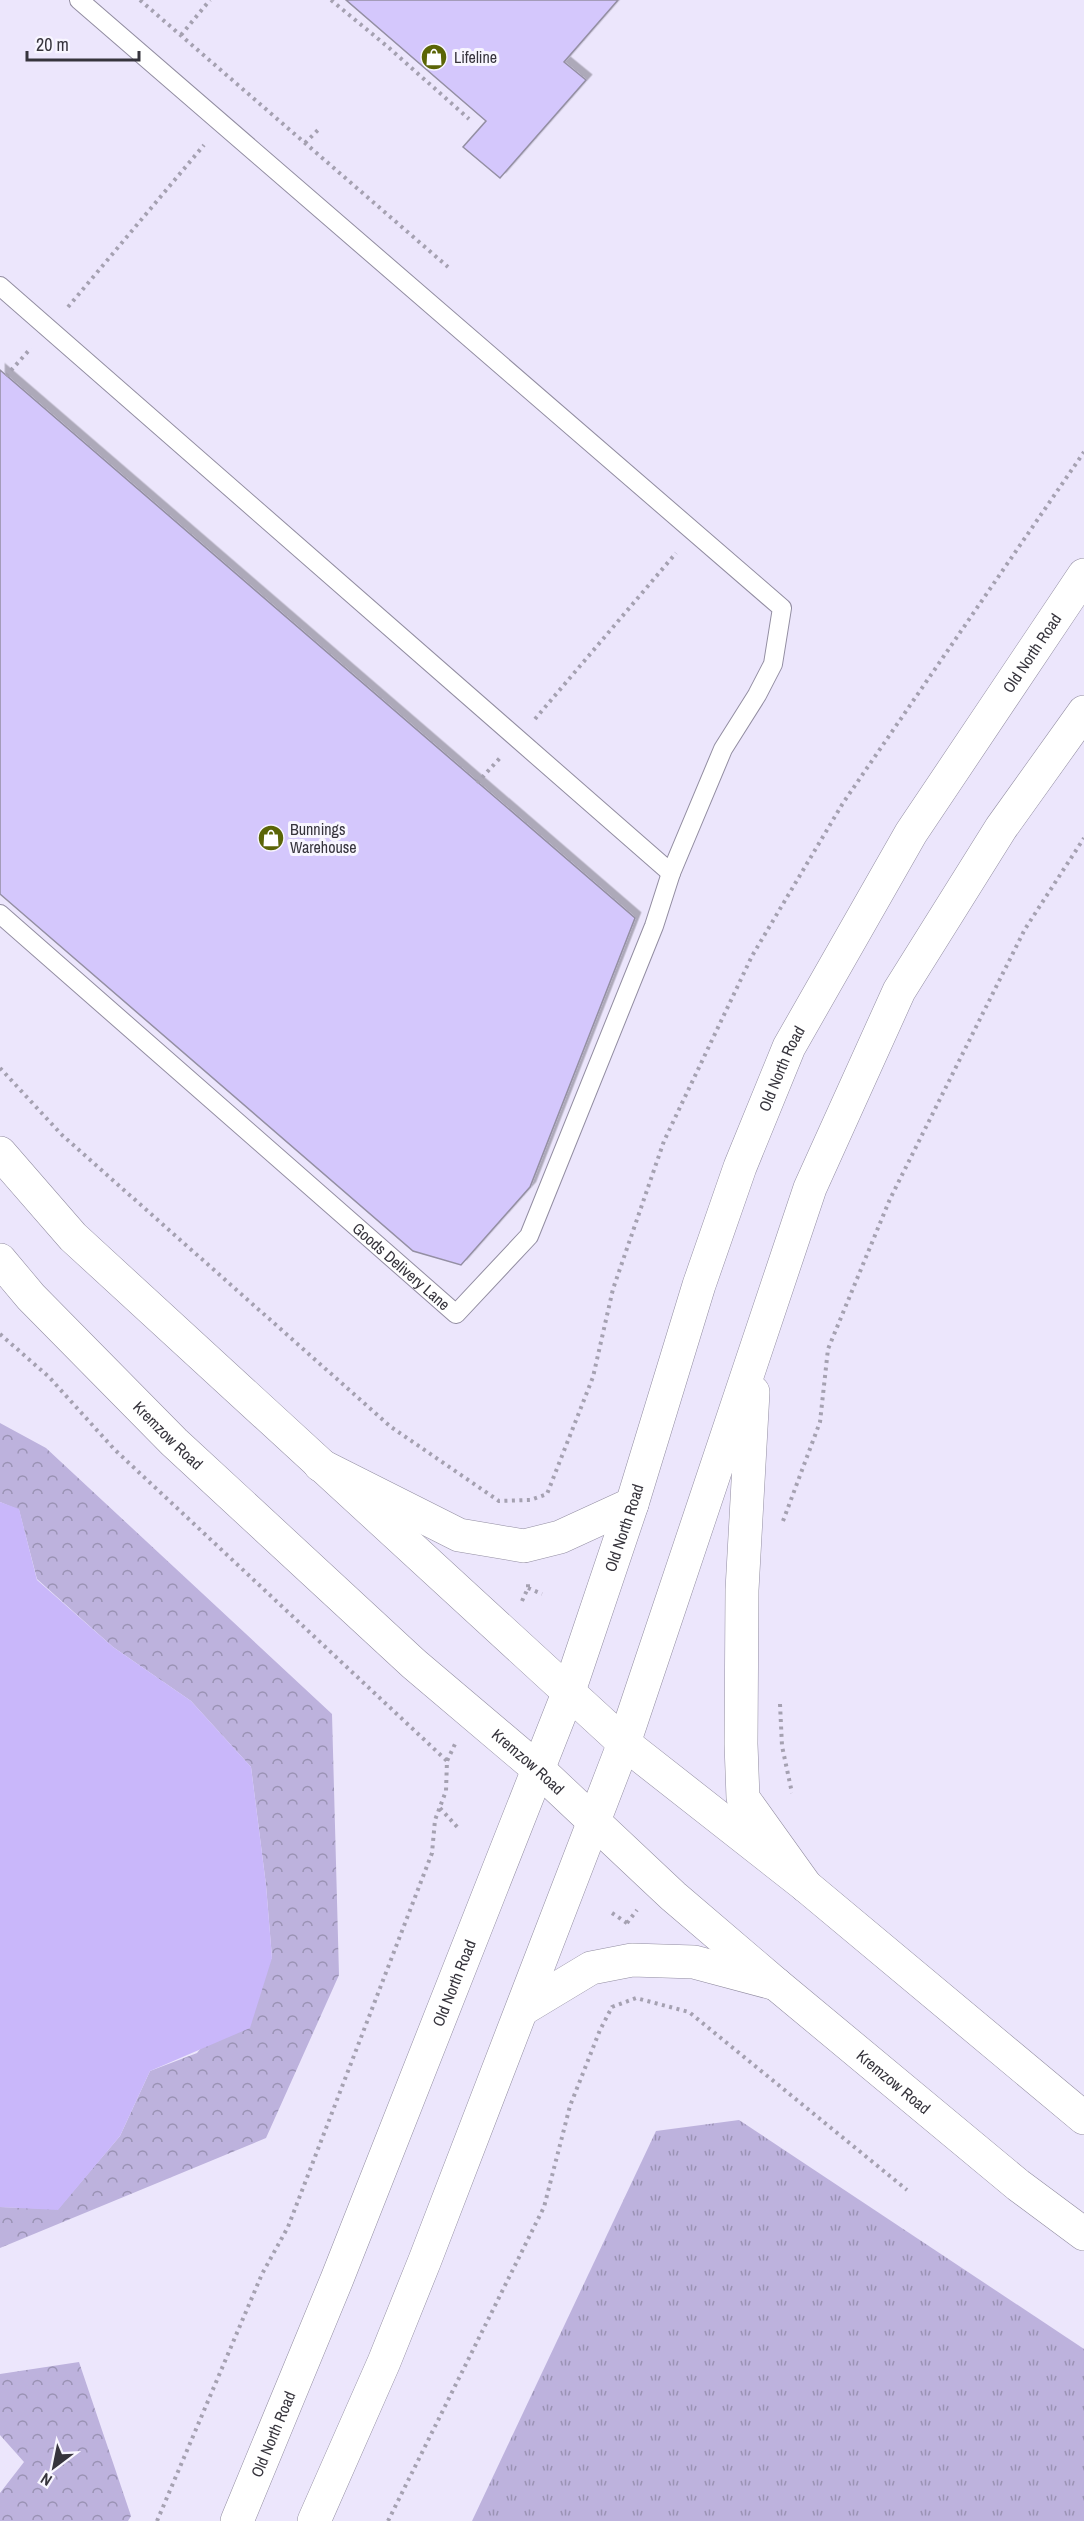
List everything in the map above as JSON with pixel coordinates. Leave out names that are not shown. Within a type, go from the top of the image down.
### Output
[{"type":"main road","name":"Old North Road","points":[[237,2521],[342,2268],[568,1691],[632,1504],[699,1285],[740,1167],[789,1047],[911,833],[1084,575]]},
{"type":"main road","points":[[314,2521],[388,2352],[523,2010],[624,1743],[810,1188],[899,991],[1001,828],[1084,712]]},
{"type":"main road","points":[[0,1154],[73,1238],[624,1743],[806,1886],[1084,2118]]},
{"type":"main road","name":"Kremzow Road","points":[[0,1260],[31,1297],[174,1442],[414,1664],[538,1769],[673,1896],[776,1984],[1018,2185],[1084,2234]]},
{"type":"main road","points":[[756,1349],[742,1590],[743,1798],[806,1886]]},
{"type":"main road","points":[[320,1465],[459,1535],[524,1546],[560,1538],[632,1504]]},
{"type":"main road","points":[[523,2010],[591,1968],[632,1960],[694,1962],[776,1984]]},
{"type":"lane","points":[[0,286],[671,873],[723,749],[757,695],[773,664],[782,608],[79,0]]},
{"type":"lane","name":"Goods Delivery Lane","points":[[0,914],[456,1314],[529,1236],[654,926],[671,873]]},
{"type":"path","points":[[140,0],[448,267]]},
{"type":"path","points":[[181,35],[210,0]]},
{"type":"path","points":[[331,0],[469,119]]},
{"type":"path","points":[[382,53],[388,47]]},
{"type":"path","points":[[305,143],[318,129]]},
{"type":"path","points":[[6,376],[49,329],[205,145]]},
{"type":"path","points":[[477,783],[518,739],[676,553]]},
{"type":"path","points":[[783,1522],[820,1422],[828,1349],[890,1199],[1025,929],[1084,838]]},
{"type":"path","points":[[0,1334],[49,1377],[114,1449],[447,1761]]},
{"type":"path","points":[[522,1602],[528,1588],[542,1594]]},
{"type":"path","points":[[779,1697],[782,1746],[792,1793]]},
{"type":"path","points":[[157,2521],[262,2274],[288,2227],[432,1853],[435,1820],[447,1791],[447,1761],[455,1744]]},
{"type":"path","points":[[440,1808],[459,1829]]},
{"type":"path","points":[[612,1913],[627,1923],[639,1907]]},
{"type":"path","points":[[388,2521],[544,2207],[570,2106],[600,2030],[612,2007],[636,1998],[689,2012],[907,2190]]},
{"type":"green space","points":[[0,1423],[46,1448],[332,1714],[339,1975],[266,2138],[0,2248],[0,2207],[58,2209],[120,2136],[150,2071],[197,2053],[272,1958],[266,1885],[251,1767],[191,1701],[113,1647],[37,1579],[19,1510],[0,1502]]},
{"type":"green space","points":[[739,2120],[1084,2349],[1084,2521],[472,2521],[656,2131]]},
{"type":"green space","points":[[79,2362],[131,2516],[128,2521],[0,2521],[0,2493],[24,2462],[0,2435],[0,2374]]},
{"type":"shaded area","points":[[0,1502],[19,1509],[37,1580],[113,1647],[191,1701],[251,1767],[266,1885],[272,1958],[250,2028],[150,2071],[120,2136],[58,2210],[0,2207]]},
{"type":"building","points":[[346,0],[618,0],[564,62],[586,80],[500,178],[463,147],[486,121]]},
{"type":"building","name":"Bunnings Warehouse","points":[[0,370],[635,918],[530,1187],[461,1265],[413,1251],[0,894]]},
{"type":"place","name":"Lifeline","points":[[434,57]]},
{"type":"place","name":"Bunnings Warehouse","points":[[271,838]]}]
